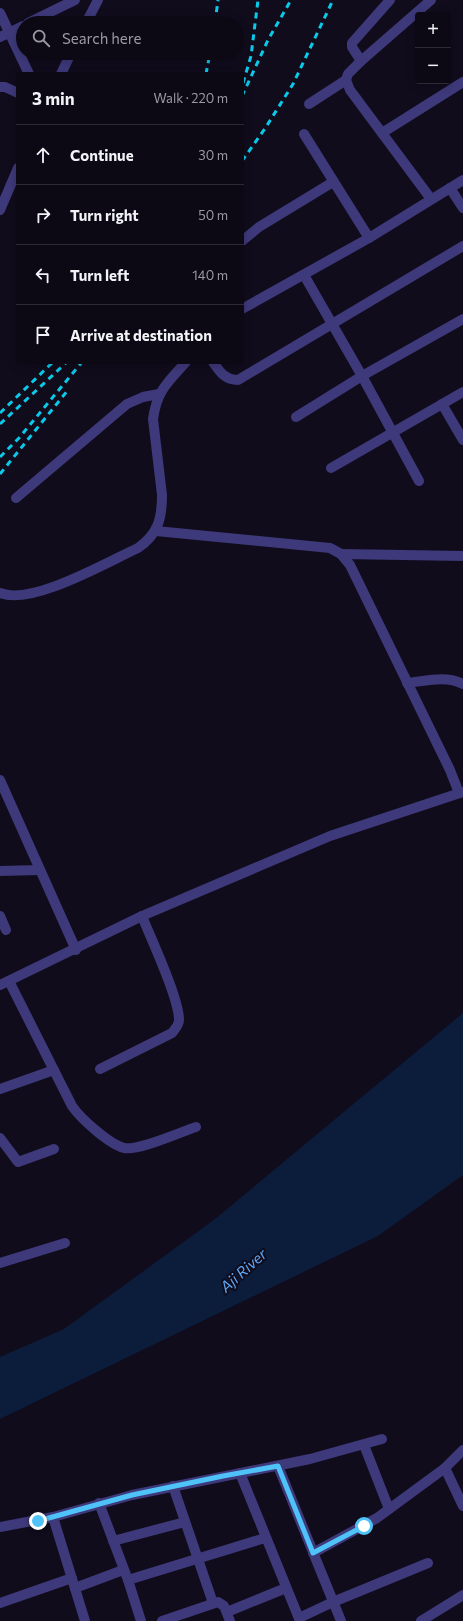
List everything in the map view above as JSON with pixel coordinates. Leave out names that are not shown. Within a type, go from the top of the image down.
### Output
[{"type":"street","points":[[42,16],[75,0]]},
{"type":"street","points":[[90,16],[98,0]]},
{"type":"street","points":[[361,61],[352,47],[352,42],[390,0]]},
{"type":"street","points":[[309,104],[346,80],[348,74],[361,61],[431,0]]},
{"type":"street","points":[[0,13],[4,35],[16,54]]},
{"type":"street","points":[[4,35],[16,29]]},
{"type":"street","points":[[20,60],[28,72]]},
{"type":"street","points":[[62,72],[68,60]]},
{"type":"street","points":[[346,80],[350,90],[431,199]]},
{"type":"street","points":[[382,133],[463,82]]},
{"type":"street","points":[[0,88],[5,87],[16,92]]},
{"type":"street","points":[[304,134],[369,238]]},
{"type":"street","points":[[0,210],[2,195],[16,171]]},
{"type":"street","points":[[244,305],[304,275],[369,238],[463,180]]},
{"type":"street","points":[[244,240],[259,227],[333,182]]},
{"type":"street","points":[[450,188],[463,208]]},
{"type":"street","points":[[214,364],[222,375],[230,380],[238,380],[463,246]]},
{"type":"street","points":[[304,275],[419,480]]},
{"type":"street","points":[[296,417],[362,376],[463,319]]},
{"type":"street","points":[[2,596],[32,594],[54,586],[138,548],[150,540],[156,531],[162,507],[153,419],[159,394],[184,364]]},
{"type":"street","points":[[331,468],[463,392]]},
{"type":"street","points":[[16,498],[127,404],[143,397],[159,394]]},
{"type":"street","points":[[442,404],[463,440]]},
{"type":"street","points":[[156,531],[330,548],[341,554],[350,565],[461,792],[330,836],[142,916],[76,950],[5,983],[78,1114],[92,1127],[115,1144],[124,1148],[138,1147],[196,1127]]},
{"type":"street","points":[[341,554],[463,556]]},
{"type":"street","points":[[407,683],[442,679],[452,680],[463,684]]},
{"type":"street","points":[[0,780],[76,950]]},
{"type":"street","points":[[0,871],[39,870]]},
{"type":"street","points":[[0,916],[6,930]]},
{"type":"street","points":[[100,1069],[172,1033],[179,1020],[175,1000],[142,916]]},
{"type":"street","points":[[0,1089],[54,1070]]},
{"type":"street","points":[[0,1138],[18,1162],[54,1149]]},
{"type":"street","points":[[0,1263],[65,1243]]},
{"type":"street","points":[[0,1527],[53,1517],[99,1503],[173,1486],[278,1466],[364,1445],[382,1439]]},
{"type":"street","points":[[364,1445],[389,1509]]},
{"type":"street","points":[[313,1553],[364,1526],[389,1509],[445,1468],[463,1450]]},
{"type":"street","points":[[278,1466],[341,1621]]},
{"type":"street","points":[[445,1468],[463,1506]]},
{"type":"street","points":[[240,1473],[299,1620],[332,1602],[428,1563]]},
{"type":"street","points":[[173,1486],[213,1603]]},
{"type":"street","points":[[99,1503],[128,1580],[141,1621]]},
{"type":"street","points":[[53,1517],[85,1621]]},
{"type":"street","points":[[113,1541],[185,1522]]},
{"type":"street","points":[[128,1580],[265,1538]]},
{"type":"street","points":[[0,1603],[123,1570]]},
{"type":"street","points":[[162,1621],[190,1616],[213,1603],[222,1603],[228,1616],[286,1588]]},
{"type":"street","points":[[420,1621],[463,1595]]},
{"type":"water","name":"Aji River","points":[[463,1013],[463,1175],[378,1236],[0,1419],[0,1357],[64,1329],[215,1219]]},
{"type":"railway","points":[[216,16],[218,0]]},
{"type":"railway","points":[[244,80],[251,56],[258,0]]},
{"type":"railway","points":[[244,92],[268,40],[291,0]]},
{"type":"railway","points":[[244,158],[293,84],[333,0]]},
{"type":"railway","points":[[206,72],[209,60]]},
{"type":"railway","points":[[0,413],[51,364]]},
{"type":"railway","points":[[0,424],[65,364]]},
{"type":"railway","points":[[0,457],[19,438],[80,364]]},
{"type":"railway","points":[[0,474],[68,390]]},
{"type":"route","points":[[38,1521],[132,1495],[278,1466],[313,1553],[364,1526]]}]
